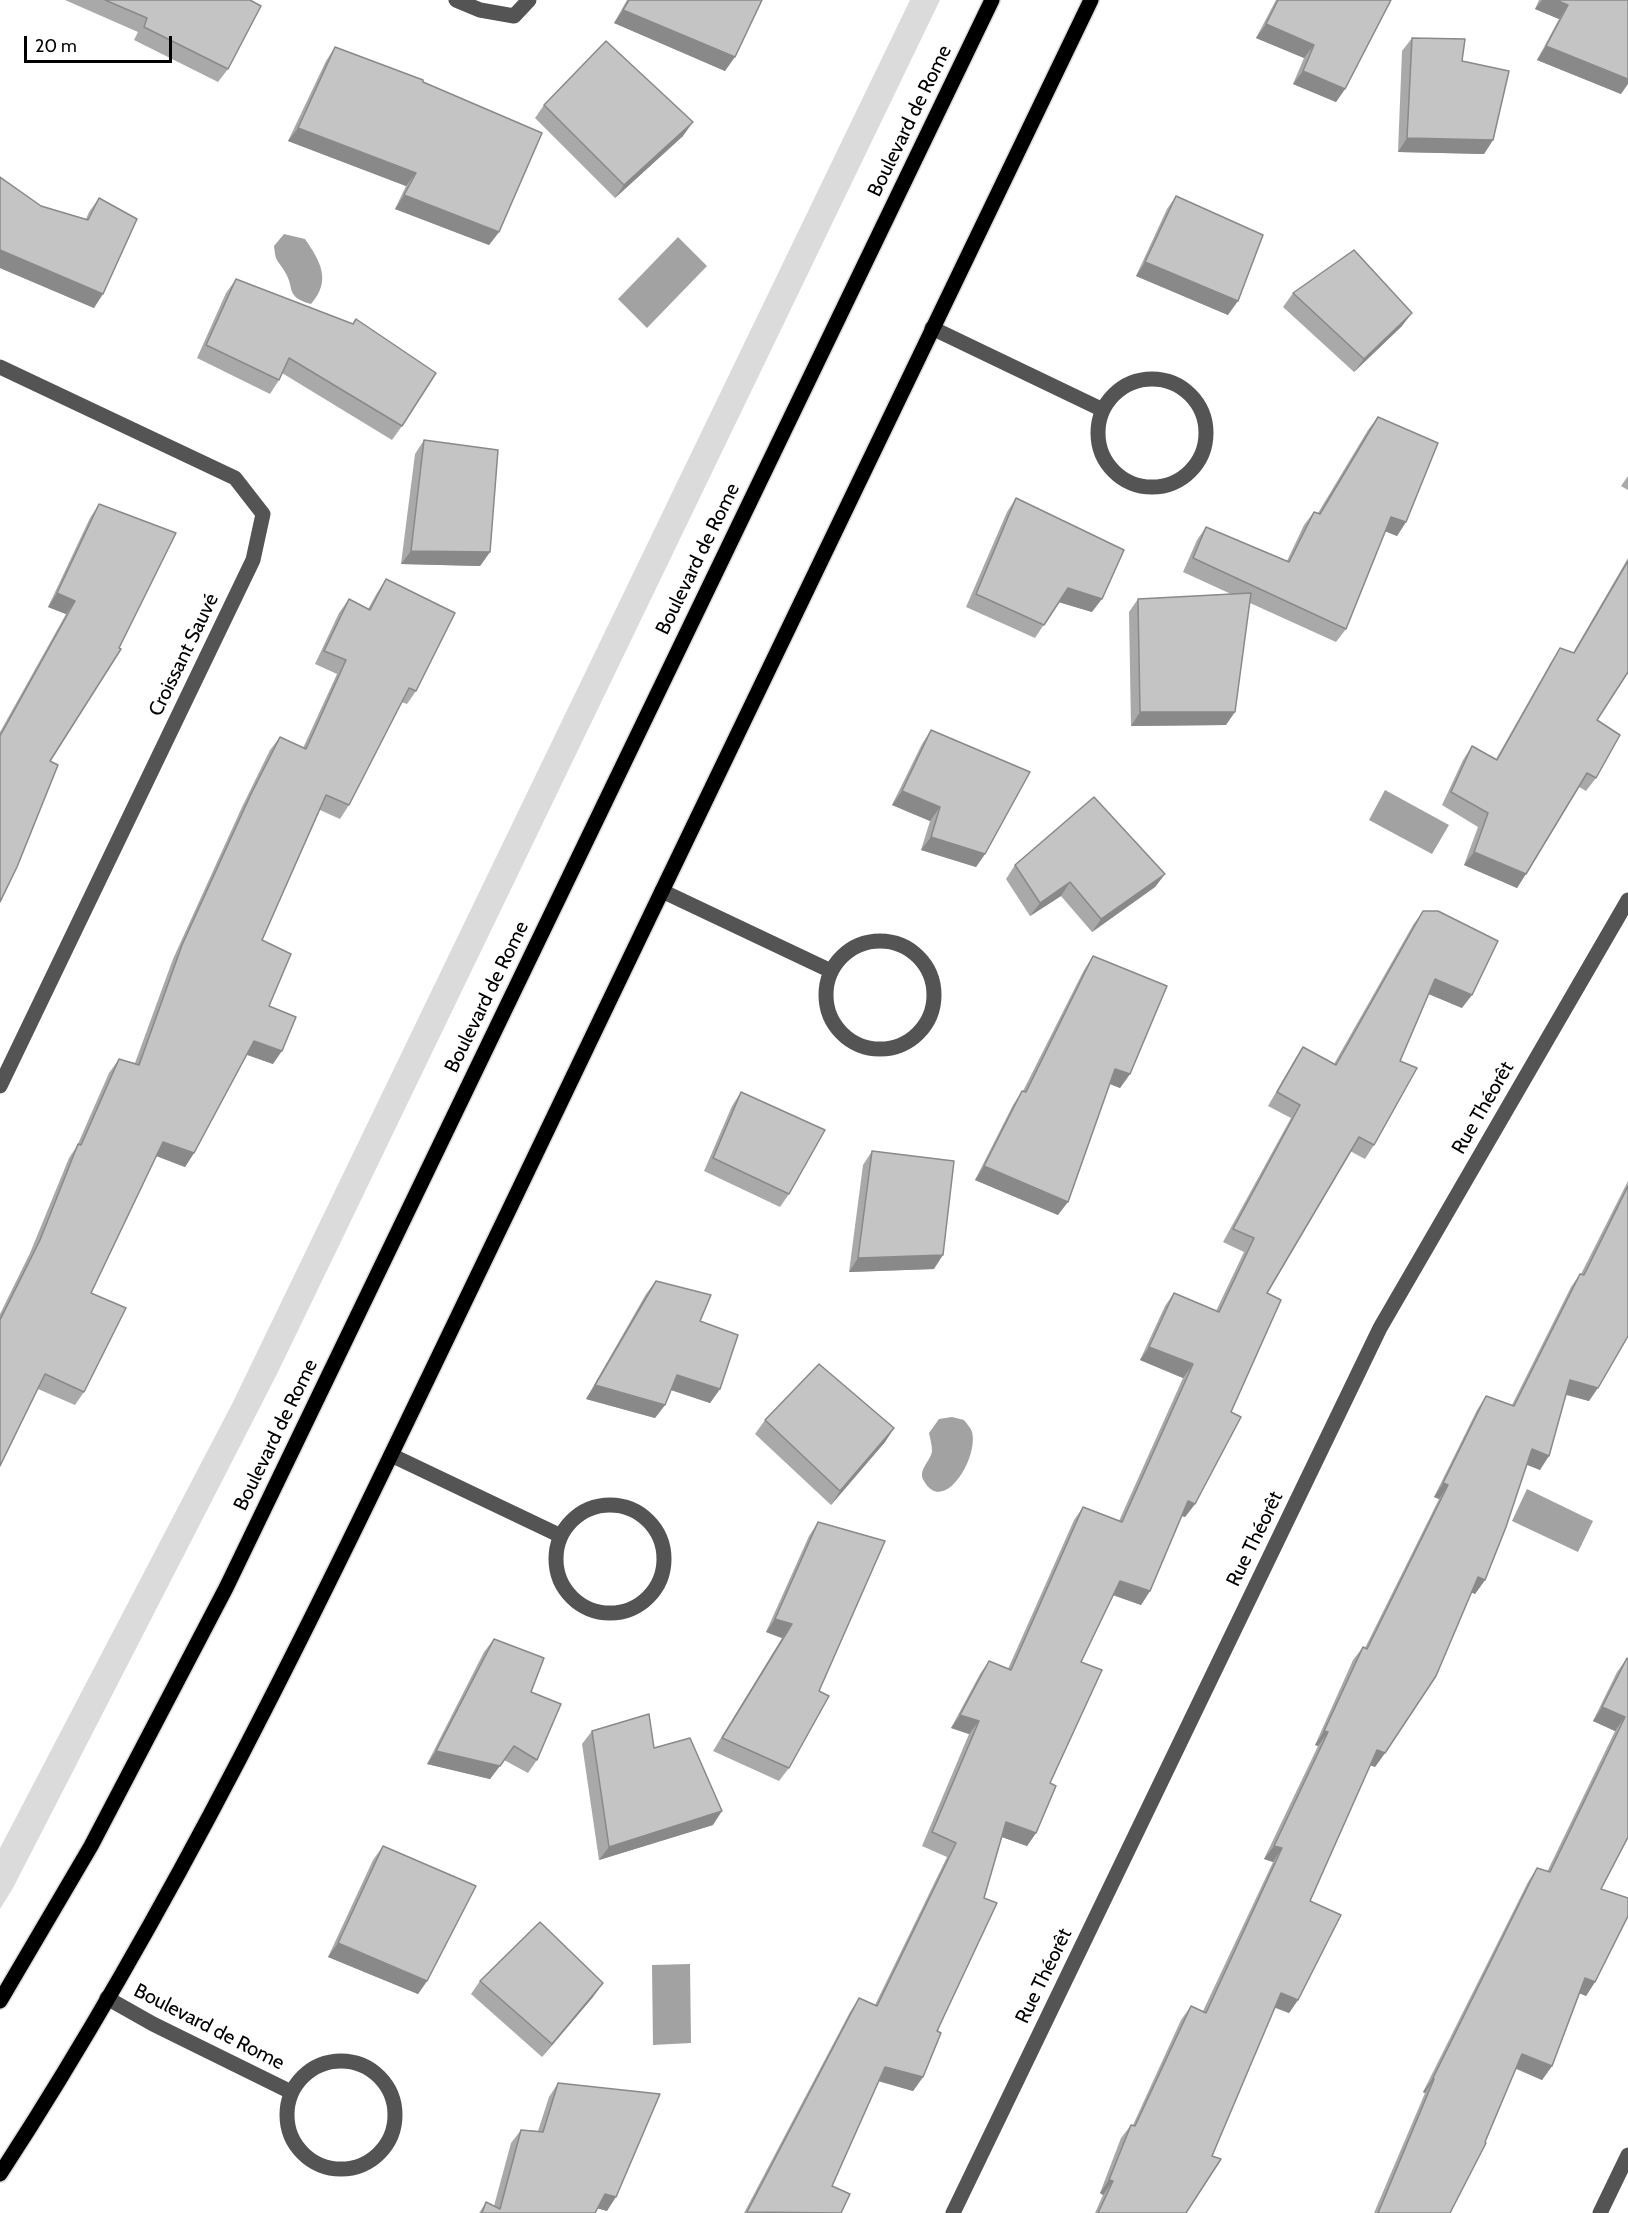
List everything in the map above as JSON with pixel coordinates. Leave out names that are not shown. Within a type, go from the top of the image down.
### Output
[{"type":"main road","name":"Boulevard de Rome","points":[[0,2001],[91,1846],[226,1588],[992,0]]},
{"type":"main road","name":"Boulevard de Rome","points":[[0,2174],[108,1998],[243,1755],[391,1455],[1090,0]]},
{"type":"street","points":[[456,0],[480,10],[514,16],[529,0]]},
{"type":"street","points":[[932,328],[1103,410]]},
{"type":"street","name":"Croissant Sauvé","points":[[0,367],[235,478],[263,514],[253,560],[0,1086]]},
{"type":"street","points":[[1153,379],[1176,384],[1196,400],[1206,423],[1207,435],[1200,459],[1183,478],[1172,484],[1147,488],[1134,485],[1113,471],[1100,448],[1098,435],[1103,410],[1118,391],[1129,384],[1153,379]]},
{"type":"street","points":[[663,891],[831,971]]},
{"type":"street","name":"Rue Théorêt","points":[[953,2213],[1380,1328],[1628,900]]},
{"type":"street","points":[[880,940],[904,946],[923,962],[934,984],[935,996],[928,1020],[921,1030],[900,1045],[887,1049],[862,1046],[841,1032],[830,1016],[826,997],[831,971],[846,952],[857,946],[880,940]]},
{"type":"street","points":[[391,1455],[561,1536]]},
{"type":"street","points":[[611,1504],[634,1509],[654,1525],[664,1548],[663,1572],[658,1584],[651,1595],[641,1603],[618,1612],[605,1613],[581,1605],[566,1591],[558,1574],[556,1561],[561,1536],[576,1516],[593,1508],[611,1504]]},
{"type":"street","name":"Boulevard de Rome","points":[[108,1998],[153,2024],[291,2092]]},
{"type":"street","name":"Boulevard de Rome","points":[[341,2060],[365,2066],[384,2081],[394,2104],[395,2116],[389,2140],[372,2160],[360,2165],[348,2169],[322,2166],[301,2152],[293,2142],[286,2117],[291,2092],[298,2081],[317,2066],[341,2060]]},
{"type":"street","points":[[1600,2213],[1628,2155]]},
{"type":"shaded area","points":[[910,0],[940,0],[277,1374],[13,1888],[0,1909],[0,1848],[233,1402]]},
{"type":"shaded area","points":[[284,234],[305,239],[319,263],[322,271],[321,287],[311,304],[294,295],[288,278],[276,258],[274,246]]},
{"type":"shaded area","points":[[678,237],[707,266],[647,328],[618,299]]},
{"type":"shaded area","points":[[1385,790],[1449,825],[1432,854],[1369,820]]},
{"type":"shaded area","points":[[952,1417],[964,1420],[971,1430],[973,1443],[965,1468],[958,1479],[941,1492],[932,1490],[924,1481],[922,1473],[932,1451],[929,1433],[939,1419]]},
{"type":"shaded area","points":[[1527,1489],[1593,1521],[1578,1552],[1512,1521]]},
{"type":"shaded area","points":[[690,1964],[691,2043],[653,2045],[652,1965]]},
{"type":"building","points":[[105,0],[250,0],[261,6],[228,69],[144,27],[147,18]]},
{"type":"building","points":[[629,0],[762,0],[735,57],[623,10]]},
{"type":"building","points":[[1278,0],[1391,0],[1345,89],[1303,71],[1314,45],[1266,24]]},
{"type":"building","points":[[1556,0],[1628,0],[1628,79],[1546,46],[1568,5]]},
{"type":"building","points":[[1412,38],[1465,39],[1462,61],[1509,71],[1493,140],[1407,138]]},
{"type":"building","points":[[606,41],[693,122],[624,185],[544,105]]},
{"type":"building","points":[[335,47],[423,80],[423,82],[542,133],[499,232],[404,195],[416,173],[298,128]]},
{"type":"building","points":[[0,177],[41,206],[88,220],[99,198],[137,219],[103,294],[0,250]]},
{"type":"building","points":[[1176,196],[1263,235],[1238,301],[1145,262]]},
{"type":"building","points":[[1354,250],[1412,313],[1364,359],[1293,293]]},
{"type":"building","points":[[236,279],[353,324],[356,319],[436,373],[402,426],[289,358],[279,380],[206,345]]},
{"type":"building","points":[[1378,417],[1438,443],[1406,522],[1391,517],[1346,629],[1193,558],[1206,527],[1289,562],[1314,512],[1320,514]]},
{"type":"building","points":[[424,440],[498,450],[490,552],[411,551]]},
{"type":"building","points":[[1016,498],[1124,550],[1102,599],[1068,588],[1044,625],[976,594]]},
{"type":"building","points":[[99,504],[176,533],[119,648],[121,649],[50,761],[58,765],[17,867],[0,902],[0,736],[75,601],[57,593]]},
{"type":"building","points":[[1628,561],[1628,672],[1597,720],[1620,735],[1596,778],[1587,773],[1526,874],[1474,852],[1488,813],[1451,792],[1472,746],[1497,760],[1560,648],[1574,653]]},
{"type":"building","points":[[386,579],[455,613],[416,691],[409,688],[349,805],[326,795],[262,940],[291,954],[269,1006],[296,1017],[282,1051],[254,1041],[194,1153],[163,1142],[91,1293],[126,1308],[84,1392],[45,1374],[0,1466],[0,1320],[40,1240],[78,1144],[81,1145],[119,1059],[139,1065],[182,945],[251,794],[280,737],[306,749],[346,660],[324,651],[349,599],[370,610]]},
{"type":"building","points":[[1251,593],[1235,712],[1140,712],[1138,599]]},
{"type":"building","points":[[931,730],[1030,772],[985,854],[931,837],[940,807],[902,791]]},
{"type":"building","points":[[1094,797],[1165,874],[1101,919],[1070,882],[1040,903],[1015,865]]},
{"type":"building","points":[[1423,911],[1438,911],[1498,941],[1472,995],[1435,979],[1400,1061],[1417,1068],[1374,1145],[1359,1137],[1267,1293],[1281,1300],[1231,1412],[1241,1417],[1195,1504],[1188,1501],[1150,1591],[1120,1581],[1081,1662],[1102,1670],[1050,1783],[1056,1786],[1036,1833],[1006,1822],[984,1898],[997,1903],[937,2031],[941,2033],[923,2077],[885,2067],[832,2186],[850,2194],[841,2213],[747,2212],[859,1998],[877,2006],[956,1843],[932,1832],[979,1721],[960,1715],[989,1661],[1011,1670],[1083,1507],[1122,1522],[1193,1364],[1149,1347],[1174,1293],[1219,1312],[1254,1238],[1233,1229],[1300,1105],[1277,1092],[1303,1047],[1336,1065]]},
{"type":"building","points":[[1093,956],[1167,986],[1130,1074],[1115,1069],[1068,1202],[984,1166],[1022,1091],[1026,1092]]},
{"type":"building","points":[[741,1092],[825,1130],[789,1194],[713,1158]]},
{"type":"building","points":[[872,1151],[954,1161],[943,1255],[858,1258]]},
{"type":"building","points":[[1628,1186],[1628,1336],[1598,1388],[1570,1380],[1549,1456],[1532,1449],[1506,1527],[1485,1580],[1478,1577],[1436,1676],[1385,1753],[1377,1750],[1310,1901],[1341,1915],[1298,2000],[1281,1993],[1212,2156],[1221,2159],[1186,2213],[1098,2213],[1113,2181],[1109,2180],[1131,2125],[1135,2126],[1191,2006],[1206,2013],[1282,1848],[1274,1846],[1328,1732],[1324,1731],[1363,1647],[1367,1649],[1448,1485],[1443,1483],[1486,1396],[1514,1406],[1580,1274],[1584,1275]]},
{"type":"building","points":[[656,1281],[711,1295],[700,1321],[738,1335],[720,1389],[677,1375],[665,1405],[595,1385]]},
{"type":"building","points":[[819,1364],[894,1428],[840,1491],[765,1420]]},
{"type":"building","points":[[818,1522],[885,1541],[819,1691],[829,1696],[789,1768],[722,1738],[792,1624],[775,1619]]},
{"type":"building","points":[[494,1639],[544,1658],[531,1692],[561,1704],[537,1760],[514,1746],[500,1766],[436,1751]]},
{"type":"building","points":[[1627,1658],[1628,1837],[1601,1889],[1628,1898],[1628,1916],[1595,1982],[1585,1978],[1552,2066],[1522,2054],[1486,2143],[1450,2213],[1378,2213],[1433,2078],[1537,1868],[1550,1872],[1625,1717],[1602,1707]]},
{"type":"building","points":[[649,1714],[654,1748],[690,1738],[722,1811],[609,1847],[592,1731]]},
{"type":"building","points":[[383,1846],[476,1886],[427,1981],[338,1943]]},
{"type":"building","points":[[540,1922],[603,1983],[552,2044],[480,1981]]},
{"type":"building","points":[[558,2083],[660,2094],[616,2197],[605,2194],[595,2213],[482,2213],[486,2202],[500,2209],[521,2130],[543,2132]]}]
